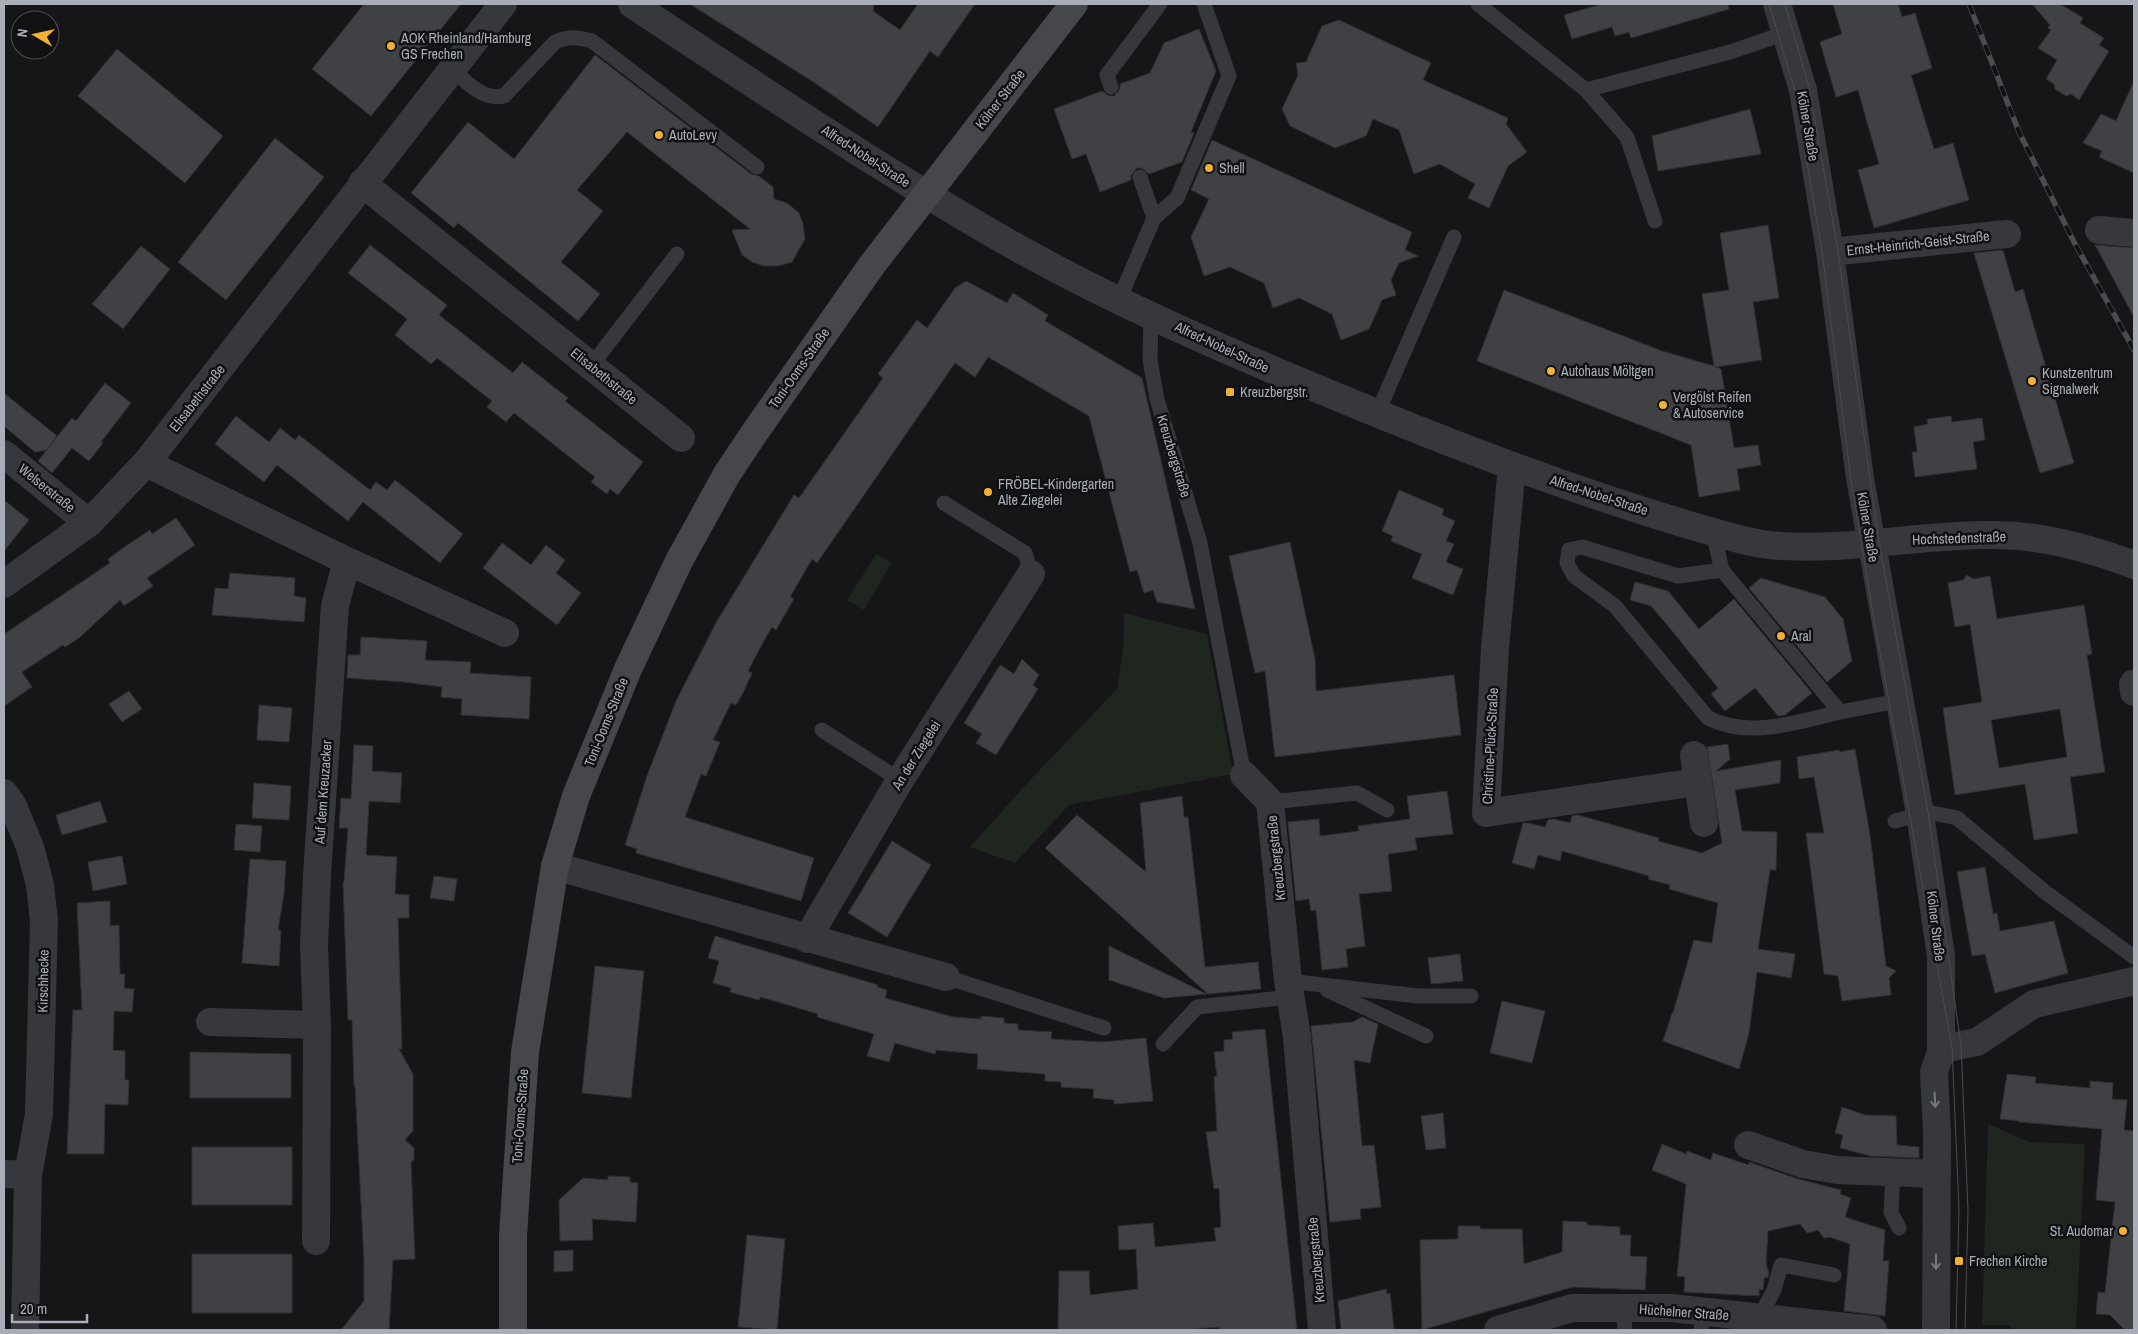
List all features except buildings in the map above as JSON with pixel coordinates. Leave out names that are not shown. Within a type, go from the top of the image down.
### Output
[{"type":"main road","name":"Kölner Straße","points":[[926,195],[1074,4]]},
{"type":"main road","name":"Toni-Ooms-Straße","points":[[513,1330],[513,1236],[525,1052],[555,866],[576,796],[628,669],[679,561],[727,474],[861,280],[926,195]]},
{"type":"street","name":"Elisabethstraße","points":[[4,584],[89,523],[146,463],[503,4]]},
{"type":"street","name":"Alfred-Nobel-Straße","points":[[632,4],[926,195],[1018,248],[1119,300],[1243,357],[1377,414],[1512,466],[1713,532],[1772,545],[1821,547],[1870,542]]},
{"type":"street","name":"Kölner Straße","points":[[1777,4],[1803,90],[1830,252],[1860,478],[1898,701],[1908,817],[1941,956],[1941,1052],[1934,1072],[1937,1174],[1936,1330]]},
{"type":"street","name":"Elisabethstraße","points":[[362,183],[681,438]]},
{"type":"street","points":[[2099,230],[2134,233]]},
{"type":"street","name":"Ernst-Heinrich-Geist-Straße","points":[[1830,252],[2007,234]]},
{"type":"street","name":"Welserstraße","points":[[4,454],[89,523]]},
{"type":"street","points":[[146,463],[347,561],[505,633]]},
{"type":"street","name":"Christine-Plück-Straße","points":[[1512,466],[1495,648],[1486,812],[1697,782]]},
{"type":"street","name":"Hochstedenstraße","points":[[1870,542],[1994,534],[2060,543],[2096,551],[2134,565]]},
{"type":"street","name":"Auf dem Kreuzacker","points":[[316,1241],[317,1025],[314,946],[317,875],[335,606],[347,561]]},
{"type":"street","name":"An der Ziegelei","points":[[807,939],[900,780],[1031,574]]},
{"type":"street","points":[[1694,755],[1704,824]]},
{"type":"street","name":"Kreuzbergstraße","points":[[1244,775],[1270,802],[1298,987],[1297,1037],[1322,1330]]},
{"type":"street","name":"Kirschhecke","points":[[4,793],[13,806],[30,847],[40,885],[44,920],[39,1114],[16,1175],[25,1330]]},
{"type":"street","points":[[555,866],[946,977]]},
{"type":"street","points":[[1941,1052],[1952,1047],[1976,1042],[2034,1004],[2134,981]]},
{"type":"street","points":[[210,1022],[317,1025]]},
{"type":"street","points":[[1748,1145],[1803,1164],[1837,1170],[1937,1174]]},
{"type":"street","name":"Hüchelner Straße","points":[[1498,1330],[1572,1308],[1624,1319],[1671,1308],[1703,1321],[1759,1318],[1873,1330]]},
{"type":"lane","points":[[1111,87],[1107,75],[1160,4]]},
{"type":"lane","points":[[1119,300],[1154,218],[1177,198],[1229,76],[1204,4]]},
{"type":"lane","points":[[1478,4],[1586,90],[1627,137],[1655,221]]},
{"type":"lane","points":[[1586,90],[1730,52],[1786,33]]},
{"type":"lane","points":[[451,69],[486,96],[495,98],[504,96],[512,89],[554,42],[565,38],[579,37],[592,41],[757,167]]},
{"type":"lane","points":[[1140,177],[1154,218]]},
{"type":"lane","points":[[1377,414],[1454,237]]},
{"type":"lane","points":[[591,366],[677,254]]},
{"type":"lane","name":"Kreuzbergstraße","points":[[1151,314],[1150,360],[1156,399],[1200,543],[1244,775]]},
{"type":"lane","points":[[944,503],[1025,553],[1031,574]]},
{"type":"lane","points":[[1713,532],[1722,570],[1840,712]]},
{"type":"lane","points":[[1722,570],[1678,576],[1582,547],[1569,550],[1567,562],[1574,576],[1615,606],[1708,718],[1724,726],[1773,727],[1898,701]]},
{"type":"lane","points":[[822,730],[900,780]]},
{"type":"lane","points":[[1270,802],[1358,793],[1386,810]]},
{"type":"lane","points":[[1908,817],[1928,812],[1957,818],[2045,892],[2134,957]]},
{"type":"lane","points":[[946,977],[1104,1028]]},
{"type":"lane","points":[[1163,1044],[1197,1006],[1298,987],[1418,996],[1471,996]]},
{"type":"lane","points":[[1298,987],[1426,1036]]},
{"type":"lane","points":[[1893,1172],[1891,1212],[1899,1228]]},
{"type":"lane","points":[[1759,1318],[1774,1290],[1781,1265],[1834,1275]]},
{"type":"shaded area","points":[[876,554],[892,562],[864,610],[847,600]]},
{"type":"shaded area","points":[[1124,613],[1207,634],[1233,774],[1069,805],[1015,863],[970,847],[1032,778],[1117,689],[1123,651]]},
{"type":"shaded area","points":[[1988,1124],[2029,1142],[2085,1144],[2076,1330],[2011,1330],[2011,1325],[1982,1325]]},
{"type":"tram line","points":[[1769,4],[1795,91],[1822,251],[1851,480],[1873,614],[1952,1047],[1959,1209],[1956,1330]]},
{"type":"tram line","points":[[1785,4],[1809,87],[1838,251],[1879,542],[1928,812],[1961,1045],[1968,1210],[1965,1330]]},
{"type":"railway","points":[[1969,4],[2019,132],[2074,242],[2134,350]]},
{"type":"place","name":"AOK Rheinland/Hamburg GS Frechen","points":[[391,46]]},
{"type":"place","name":"AutoLevy","points":[[659,135]]},
{"type":"place","name":"Shell","points":[[1209,168]]},
{"type":"place","name":"Autohaus Möltgen","points":[[1551,371]]},
{"type":"place","name":"Kunstzentrum Signalwerk","points":[[2032,381]]},
{"type":"place","name":"Kreuzbergstr.","points":[[1230,392]]},
{"type":"place","name":"Vergölst Reifen & Autoservice","points":[[1663,405]]},
{"type":"place","name":"FRÖBEL-Kindergarten Alte Ziegelei","points":[[988,492]]},
{"type":"place","name":"Aral","points":[[1781,636]]},
{"type":"place","name":"St. Audomar","points":[[2123,1231]]},
{"type":"place","name":"Frechen Kirche","points":[[1959,1261]]}]
